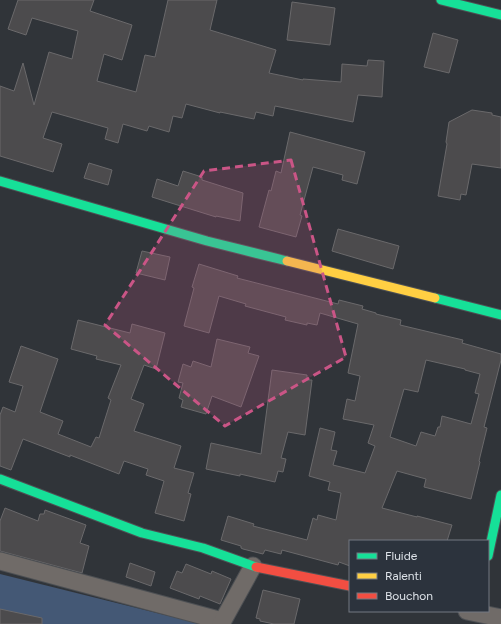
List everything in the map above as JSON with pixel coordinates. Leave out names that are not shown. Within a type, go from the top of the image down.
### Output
[{"type":"main road","points":[[441,0],[501,15]]},
{"type":"main road","points":[[0,181],[207,241],[501,316]]},
{"type":"main road","points":[[0,479],[142,533],[203,548],[252,566],[349,586]]},
{"type":"main road","points":[[489,551],[501,495]]},
{"type":"street","points":[[0,561],[222,622],[252,566]]},
{"type":"street","points":[[473,612],[501,618]]},
{"type":"highlighted area","points":[[291,160],[346,357],[225,426],[105,325],[204,171]]},
{"type":"shaded area","points":[[0,574],[201,624],[0,624]]},
{"type":"building","points":[[18,0],[94,0],[90,11],[132,25],[122,60],[104,54],[97,81],[136,92],[145,55],[155,57],[168,0],[217,0],[210,30],[276,50],[269,73],[303,80],[341,82],[342,64],[367,66],[368,60],[384,61],[382,97],[358,95],[353,122],[275,106],[273,116],[256,112],[254,119],[220,113],[186,104],[182,118],[173,116],[169,132],[149,126],[147,131],[123,124],[118,143],[105,139],[108,128],[52,112],[43,138],[62,144],[53,172],[0,156],[0,86],[14,91],[23,63],[34,105],[49,52],[72,59],[78,31],[32,18],[26,35],[8,29]]},
{"type":"building","points":[[292,2],[335,8],[330,45],[287,40]]},
{"type":"building","points":[[433,33],[458,40],[449,73],[424,67]]},
{"type":"building","points":[[472,110],[492,113],[492,115],[501,117],[501,168],[472,164],[466,195],[461,194],[460,200],[438,196],[447,144],[449,122]]},
{"type":"building","points":[[290,132],[365,152],[357,184],[342,180],[343,175],[313,167],[300,215],[302,216],[296,237],[259,227],[276,171],[281,173]]},
{"type":"building","points":[[89,163],[112,170],[108,185],[84,178]]},
{"type":"building","points":[[183,171],[202,177],[202,180],[243,193],[240,221],[216,217],[152,197],[157,179],[178,186]]},
{"type":"building","points":[[338,229],[399,246],[393,269],[332,251]]},
{"type":"building","points":[[142,251],[170,257],[165,280],[136,273]]},
{"type":"building","points":[[199,264],[238,276],[237,278],[338,304],[339,300],[363,306],[362,309],[401,320],[400,325],[463,340],[462,343],[501,354],[501,360],[484,427],[487,428],[471,499],[424,487],[426,479],[397,471],[382,508],[452,525],[447,540],[349,540],[349,566],[339,562],[338,565],[282,550],[281,554],[265,550],[263,554],[243,549],[241,546],[221,540],[228,516],[254,524],[253,526],[307,540],[313,518],[317,520],[318,515],[336,520],[341,493],[328,490],[330,482],[309,476],[320,428],[335,432],[331,450],[337,451],[333,465],[365,473],[375,446],[368,443],[374,425],[343,419],[347,399],[355,401],[360,376],[348,373],[358,324],[320,313],[317,325],[307,323],[307,325],[285,320],[286,317],[245,306],[246,304],[219,296],[209,333],[184,326],[194,288],[192,287]],"holes":[[[426,360],[480,374],[475,393],[479,394],[471,424],[442,416],[440,427],[438,427],[435,436],[421,432],[416,446],[390,437],[404,389],[418,392]]]},
{"type":"building","points":[[78,320],[130,333],[132,324],[165,333],[156,369],[144,365],[131,399],[144,404],[134,431],[181,446],[174,468],[194,473],[188,493],[191,494],[184,521],[155,513],[164,481],[146,475],[148,469],[124,461],[119,474],[23,439],[11,470],[0,466],[0,415],[3,407],[15,412],[23,386],[9,382],[21,346],[58,359],[40,412],[63,421],[58,434],[91,447],[96,437],[99,438],[111,400],[108,398],[121,365],[96,359],[97,356],[71,349]]},
{"type":"building","points":[[217,339],[250,347],[248,353],[259,356],[241,407],[212,396],[206,414],[181,407],[183,400],[179,398],[183,383],[178,382],[183,364],[191,367],[193,361],[211,367]]},
{"type":"building","points":[[272,370],[307,375],[307,380],[312,380],[305,435],[288,432],[281,458],[286,459],[283,472],[278,471],[275,482],[240,474],[240,476],[206,469],[211,443],[261,454]]},
{"type":"building","points":[[5,508],[38,521],[40,514],[44,514],[45,510],[86,525],[80,543],[89,546],[82,573],[0,551],[0,521]]},
{"type":"building","points":[[130,563],[155,572],[151,586],[126,577]]},
{"type":"building","points":[[186,564],[211,574],[212,571],[231,579],[220,604],[200,596],[199,599],[170,588],[177,571],[182,573]]},
{"type":"building","points":[[263,590],[300,599],[294,624],[274,624],[260,621],[260,619],[256,618]]},
{"type":"building","points":[[0,609],[42,618],[42,624],[0,624]]},
{"type":"traffic: fast","points":[[441,0],[501,15]]},
{"type":"traffic: fast","points":[[0,181],[207,241],[287,261]]},
{"type":"traffic: fast","points":[[435,298],[501,315]]},
{"type":"traffic: fast","points":[[0,479],[142,533],[203,548],[256,567]]},
{"type":"traffic: fast","points":[[489,551],[501,495]]},
{"type":"traffic: slow","points":[[287,261],[435,298]]},
{"type":"traffic: jam","points":[[256,567],[349,586]]}]
